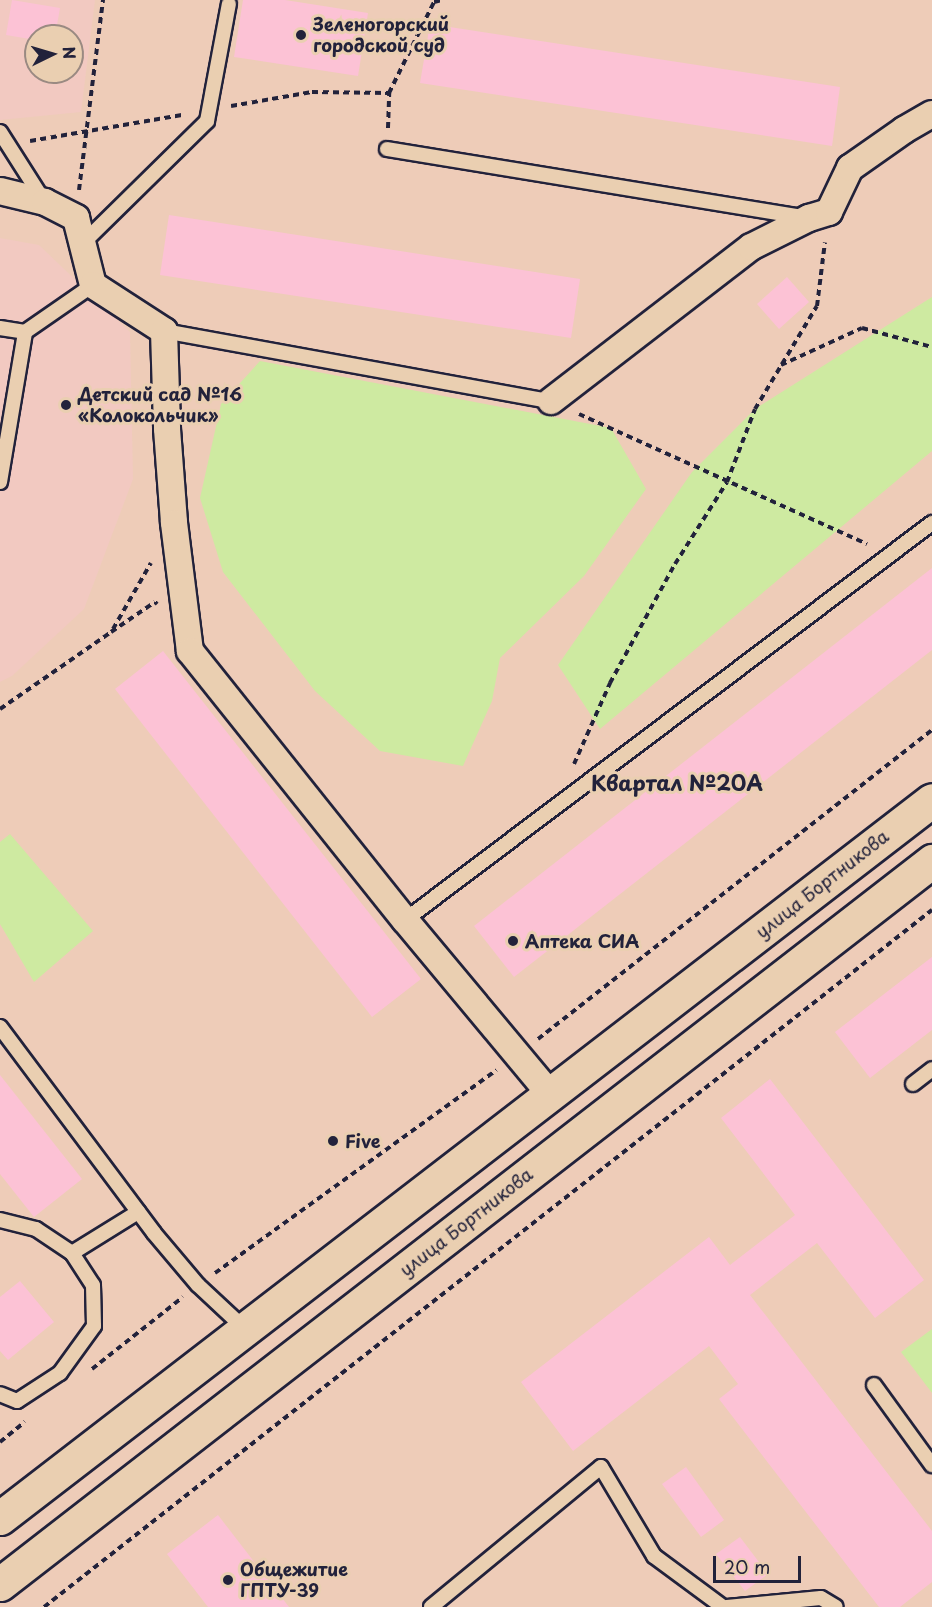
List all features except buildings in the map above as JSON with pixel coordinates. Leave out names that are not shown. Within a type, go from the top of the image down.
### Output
[{"type":"main road","name":"улица Бортникова","points":[[0,1518],[932,800]]},
{"type":"main road","name":"улица Бортникова","points":[[0,1584],[932,861]]},
{"type":"main road","points":[[550,1094],[581,1132]]},
{"type":"street","points":[[551,401],[751,247],[819,215],[850,168],[904,130],[932,114]]},
{"type":"street","points":[[0,191],[45,202],[76,218],[93,285],[164,331],[166,429],[174,524],[190,651],[405,920],[550,1094]]},
{"type":"lane","points":[[83,243],[207,121],[229,4]]},
{"type":"lane","points":[[0,132],[45,202]]},
{"type":"lane","points":[[387,149],[819,215]]},
{"type":"lane","points":[[0,328],[25,332],[93,285]]},
{"type":"lane","points":[[164,331],[551,401]]},
{"type":"lane","points":[[0,482],[25,332]]},
{"type":"lane","points":[[405,920],[932,523]]},
{"type":"lane","points":[[0,1027],[138,1212],[198,1285],[245,1329]]},
{"type":"lane","points":[[913,1084],[932,1069]]},
{"type":"lane","points":[[72,1253],[138,1212]]},
{"type":"lane","points":[[0,1220],[36,1230],[72,1253],[93,1285],[94,1326],[60,1372],[17,1401],[0,1394]]},
{"type":"lane","points":[[874,1384],[932,1465]]},
{"type":"lane","points":[[431,1607],[601,1467],[654,1556],[725,1607],[821,1598],[836,1607]]},
{"type":"path","points":[[76,218],[103,0]]},
{"type":"path","points":[[387,149],[389,93],[434,2],[442,0]]},
{"type":"path","points":[[8,145],[312,92],[389,93]]},
{"type":"path","points":[[556,806],[610,683],[675,564],[727,482],[754,409],[817,306],[819,215]]},
{"type":"path","points":[[781,366],[862,328],[932,347]]},
{"type":"path","points":[[551,401],[889,554]]},
{"type":"path","points":[[111,632],[174,524]]},
{"type":"path","points":[[0,709],[155,602],[161,610]]},
{"type":"path","points":[[90,1371],[198,1285],[518,1055],[932,730]]},
{"type":"path","points":[[44,1607],[932,910]]},
{"type":"path","points":[[0,1442],[27,1421]]},
{"type":"shaded area","points":[[0,0],[95,0],[81,112],[0,120]]},
{"type":"shaded area","name":"Детский сад №16 «Колокольчик»","points":[[0,238],[39,245],[130,332],[133,479],[84,609],[12,676],[0,682]]},
{"type":"green space","points":[[932,297],[932,451],[600,729],[558,665],[692,472],[755,409]]},
{"type":"green space","points":[[260,361],[611,428],[646,489],[584,576],[500,658],[492,701],[463,766],[380,751],[315,691],[223,572],[200,498],[221,404]]},
{"type":"green space","points":[[10,834],[93,931],[34,982],[0,924],[0,842]]},
{"type":"green space","points":[[932,1329],[932,1393],[901,1352]]},
{"type":"place","name":"Зеленогорский городской суд","points":[[301,35]]},
{"type":"place","name":"Детский сад №16 «Колокольчик»","points":[[66,405]]},
{"type":"place","name":"Аптека СИА","points":[[513,941]]},
{"type":"place","name":"Five","points":[[333,1141]]},
{"type":"place","name":"Общежитие ГПТУ-39","points":[[228,1580]]},
{"type":"district","name":"Квартал №20А","points":[[677,782]]}]
